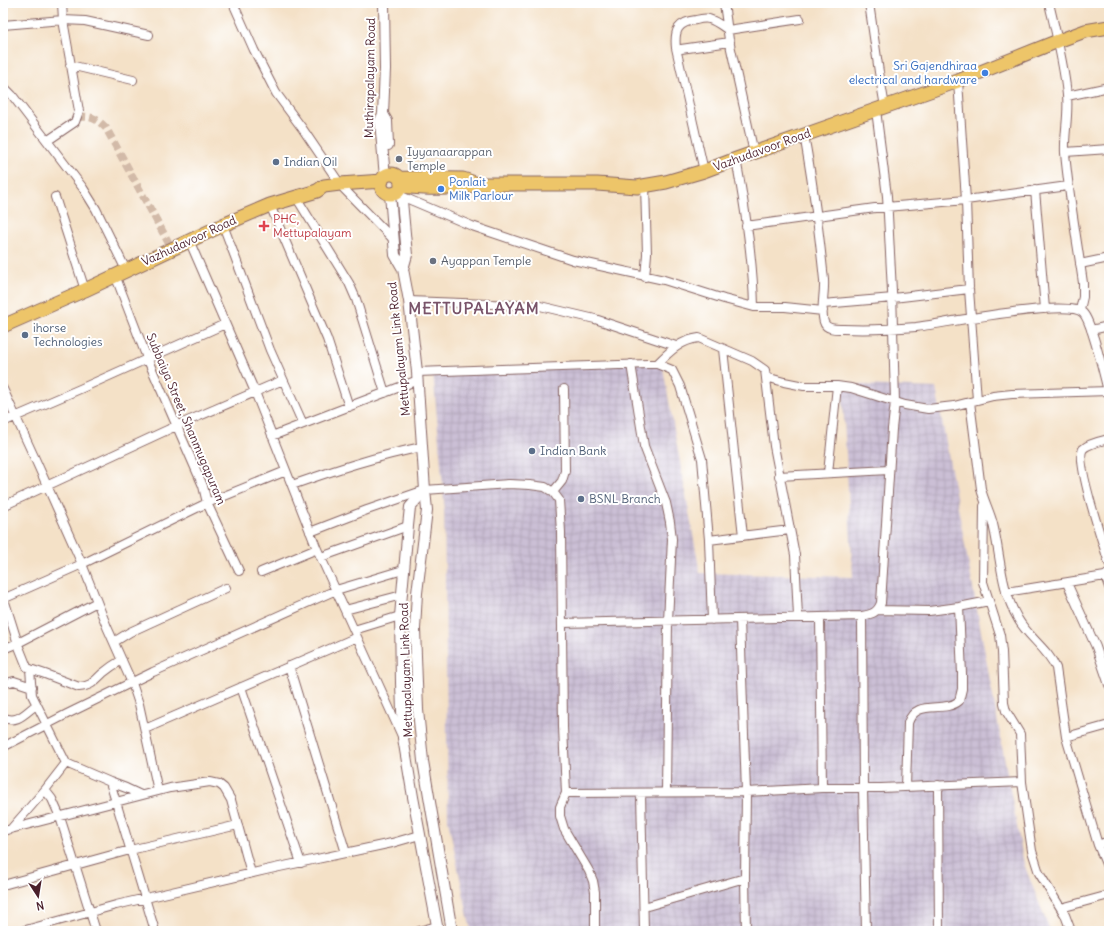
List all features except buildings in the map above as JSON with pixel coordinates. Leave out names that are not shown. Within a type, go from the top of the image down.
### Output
[{"type":"main road","name":"Vazhudavoor Road","points":[[3,326],[85,290],[189,240],[270,205],[296,196],[316,191],[326,193],[342,186],[392,185],[463,179],[478,184],[598,184],[637,186],[666,182],[704,171],[958,81],[1085,31],[1109,27]]},
{"type":"street","points":[[46,140],[75,122],[79,110],[70,65],[62,3]]},
{"type":"street","points":[[233,3],[254,50],[276,93],[342,186],[394,240]]},
{"type":"street","name":"Muthirapalayam Road","points":[[384,3],[385,69],[383,114],[387,121],[392,185]]},
{"type":"street","points":[[724,3],[730,42],[754,153]]},
{"type":"street","points":[[869,3],[879,72],[888,208],[895,402],[880,603],[878,610]]},
{"type":"street","points":[[1049,3],[1058,41],[1067,96],[1065,152],[1068,186],[1083,291],[1080,310]]},
{"type":"street","points":[[704,171],[676,48],[675,36],[678,28],[683,23],[700,19],[708,19],[728,30],[800,19]]},
{"type":"street","points":[[3,25],[63,20],[85,21],[149,35]]},
{"type":"street","points":[[681,49],[730,42]]},
{"type":"street","points":[[70,65],[133,80]]},
{"type":"street","points":[[958,81],[966,200],[974,401],[981,489],[992,523],[1006,592],[1019,620],[1051,659],[1056,668],[1066,737],[1098,844],[1109,871]]},
{"type":"street","name":"Subbaiya Street, Shanmugapuram","points":[[3,86],[12,95],[83,188],[96,209],[121,273],[147,358],[203,486],[207,504],[239,571]]},
{"type":"street","points":[[1067,96],[1109,87]]},
{"type":"street","points":[[766,377],[804,386],[837,386],[851,388],[895,402],[928,409],[993,396],[1012,394],[1108,391],[1091,330],[1085,314],[1080,310],[1045,308],[921,326],[893,328],[852,330],[828,327],[824,322],[824,284],[818,216],[804,135]]},
{"type":"street","points":[[1065,152],[1109,149]]},
{"type":"street","points":[[736,159],[743,197],[753,276],[754,306]]},
{"type":"street","points":[[392,185],[472,226],[573,260],[664,280],[716,297],[754,306],[823,308],[969,289]]},
{"type":"street","points":[[392,185],[407,255],[403,269]]},
{"type":"street","name":"Mettupalayam Link Road","points":[[392,185],[395,255],[403,269],[409,301],[418,376],[424,490],[427,510],[417,593],[415,629],[418,710],[423,761],[452,931]]},
{"type":"street","points":[[645,185],[647,254],[645,277]]},
{"type":"street","points":[[746,226],[818,216],[966,200],[1068,186]]},
{"type":"street","points":[[1035,190],[1045,308]]},
{"type":"street","points":[[296,196],[349,283],[356,299],[385,393]]},
{"type":"street","points":[[54,197],[85,290]]},
{"type":"street","points":[[270,205],[327,339],[348,407]]},
{"type":"street","points":[[223,225],[270,350],[303,424]]},
{"type":"street","points":[[189,240],[255,392],[316,548],[404,738]]},
{"type":"street","points":[[1080,264],[1109,258]]},
{"type":"street","points":[[409,301],[540,306],[595,320],[676,346]]},
{"type":"street","points":[[3,422],[225,324]]},
{"type":"street","points":[[1091,330],[1109,326]]},
{"type":"street","points":[[657,364],[676,346],[691,339],[699,338],[761,366],[765,370],[774,446],[797,573],[798,617]]},
{"type":"street","points":[[723,349],[743,536]]},
{"type":"street","points":[[630,364],[644,446],[662,490],[670,522],[672,539],[668,621],[666,792]]},
{"type":"street","points":[[272,436],[385,393],[418,376],[630,364],[657,364],[666,366],[675,374],[680,386],[700,451],[704,471],[709,540],[712,620]]},
{"type":"street","points":[[3,506],[176,426],[283,380]]},
{"type":"street","points":[[828,473],[837,386]]},
{"type":"street","points":[[3,389],[48,486],[132,683],[139,704],[158,791]]},
{"type":"street","points":[[553,492],[562,481],[565,471],[564,389]]},
{"type":"street","points":[[1109,439],[1084,448],[1082,453],[1082,462],[1088,490],[1109,563]]},
{"type":"street","points":[[292,485],[363,461],[422,447]]},
{"type":"street","points":[[780,476],[889,470]]},
{"type":"street","points":[[122,660],[103,673],[93,683],[78,687],[30,669],[27,667],[3,599],[82,564],[207,504],[286,471]]},
{"type":"street","points":[[310,532],[424,490],[516,484],[530,485],[545,487],[553,492],[559,500],[561,523],[563,727],[566,793],[560,807],[560,816],[564,828],[589,871],[593,881],[595,892],[595,931]]},
{"type":"street","points":[[420,931],[437,929],[404,738],[400,616],[403,570],[410,507],[424,490]]},
{"type":"street","points":[[984,501],[983,582],[1000,635],[1004,703],[1006,711],[1020,734],[1022,782],[1034,861],[1044,882],[1061,908],[1072,931]]},
{"type":"street","points":[[321,557],[408,526]]},
{"type":"street","points":[[709,540],[790,530]]},
{"type":"street","points":[[261,572],[316,548]]},
{"type":"street","points":[[3,747],[132,683],[336,590],[403,570]]},
{"type":"street","points":[[1006,592],[1067,583],[1107,575],[1109,587]]},
{"type":"street","points":[[1067,583],[1096,647],[1109,685]]},
{"type":"street","points":[[114,642],[130,632],[226,588]]},
{"type":"street","points":[[345,610],[402,595]]},
{"type":"street","points":[[562,623],[862,616],[871,614],[878,610],[928,611],[959,607],[988,600]]},
{"type":"street","points":[[3,649],[18,643],[97,602]]},
{"type":"street","points":[[906,787],[908,722],[910,716],[918,710],[950,706],[959,701],[962,689],[962,674],[959,607]]},
{"type":"street","points":[[145,729],[289,666],[355,633],[400,616]]},
{"type":"street","points":[[862,616],[866,931]]},
{"type":"street","points":[[820,617],[822,788]]},
{"type":"street","points":[[740,619],[746,792],[746,931]]},
{"type":"street","points":[[289,666],[346,853]]},
{"type":"street","points":[[30,669],[32,695],[66,762],[141,795]]},
{"type":"street","points":[[3,684],[14,681],[32,687]]},
{"type":"street","points":[[241,687],[301,863]]},
{"type":"street","points":[[3,717],[12,720],[18,719],[36,705]]},
{"type":"street","points":[[1066,737],[1109,725]]},
{"type":"street","points":[[12,829],[45,790],[66,762]]},
{"type":"street","points":[[110,782],[155,931]]},
{"type":"street","points":[[3,831],[141,795],[210,782],[219,784],[224,788],[231,800],[251,873]]},
{"type":"street","points":[[566,793],[746,792],[822,788],[906,787],[1022,782]]},
{"type":"street","points":[[938,785],[939,931]]},
{"type":"street","points":[[45,790],[52,799],[60,817],[96,931]]},
{"type":"street","points":[[641,792],[644,931]]},
{"type":"street","points":[[3,884],[130,850],[238,825]]},
{"type":"street","points":[[22,931],[57,922],[90,911],[251,873],[392,843],[420,835]]},
{"type":"street","points":[[1098,844],[1109,841]]},
{"type":"street","points":[[644,907],[745,878]]},
{"type":"street","points":[[1061,908],[1109,895]]},
{"type":"shaded area","points":[[662,362],[700,573],[853,577],[842,384],[936,388],[1024,864],[1050,931],[471,931],[448,820],[444,500],[433,371]]},
{"type":"tunnel","points":[[78,117],[94,118],[106,128],[172,249]]},
{"type":"place","name":"Sri Gajendhiraa electrical and hardware","points":[[985,73]]},
{"type":"place","name":"Iyyanaarappan Temple","points":[[399,159]]},
{"type":"place","name":"Indian Oil","points":[[276,162]]},
{"type":"place","name":"Ponlait Milk Parlour","points":[[441,189]]},
{"type":"place","name":"PHC, Mettupalayam","points":[[264,226]]},
{"type":"place","name":"Ayappan Temple","points":[[433,261]]},
{"type":"place","name":"ihorse Technologies","points":[[25,335]]},
{"type":"place","name":"Indian Bank","points":[[532,451]]},
{"type":"place","name":"BSNL Branch","points":[[581,499]]},
{"type":"district","name":"METTUPALAYAM","points":[[474,308]]}]
